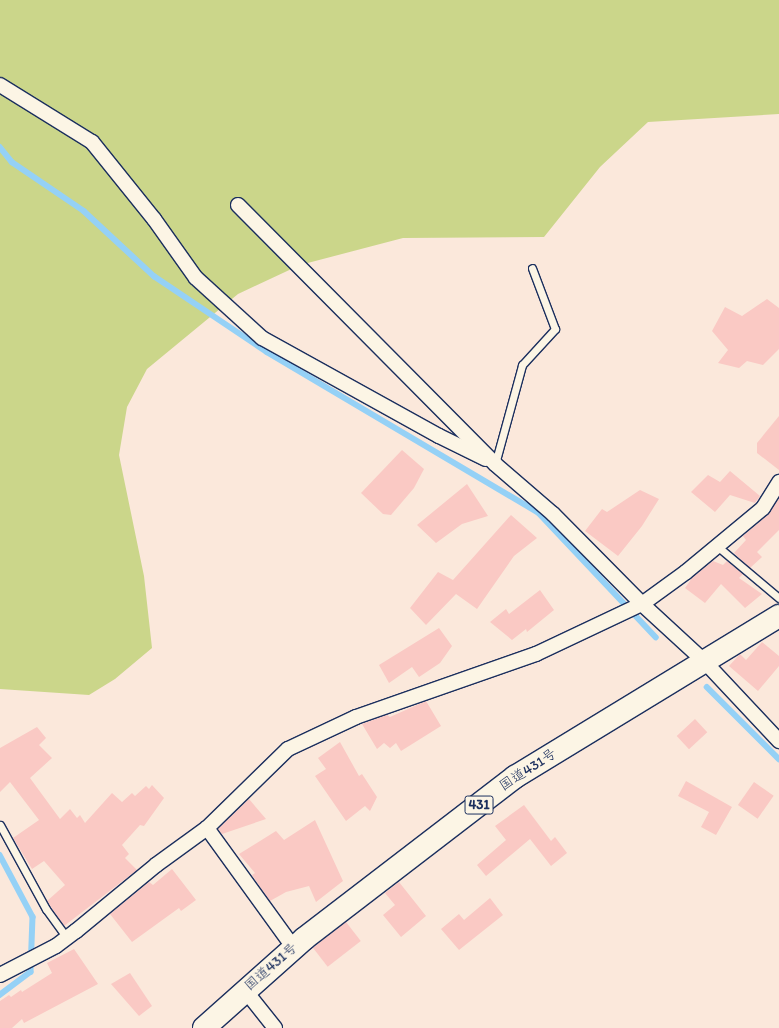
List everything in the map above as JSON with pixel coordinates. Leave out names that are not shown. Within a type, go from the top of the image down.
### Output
[{"type":"highway","name":"国道431号","points":[[204,1028],[244,989],[293,948],[515,777],[779,616]]},
{"type":"street","points":[[0,85],[92,142],[154,219],[196,278],[262,338],[439,436],[495,464]]},
{"type":"street","points":[[238,205],[495,464],[553,514],[642,604],[704,661],[779,741]]},
{"type":"street","points":[[0,975],[67,938],[156,865],[207,828],[288,749],[356,717],[536,654],[642,604],[763,508],[779,482]]},
{"type":"street","points":[[207,828],[293,948]]},
{"type":"street","points":[[244,989],[275,1028]]},
{"type":"lane","points":[[495,464],[522,365],[555,329],[532,268]]},
{"type":"lane","points":[[717,546],[779,598]]},
{"type":"lane","points":[[0,825],[46,909],[67,938]]},
{"type":"green space","points":[[0,0],[779,0],[779,114],[648,122],[600,167],[544,237],[403,238],[300,265],[238,294],[147,369],[127,407],[119,455],[144,576],[152,648],[115,679],[89,695],[0,689]]},
{"type":"building","points":[[767,299],[779,308],[779,349],[763,365],[747,361],[739,368],[718,363],[728,350],[712,331],[725,307],[742,316]]},
{"type":"building","points":[[779,416],[779,470],[757,453],[757,443]]},
{"type":"building","points":[[402,450],[424,469],[414,488],[391,515],[383,514],[361,493]]},
{"type":"building","points":[[730,471],[760,496],[755,503],[730,495],[715,512],[691,492],[708,475],[720,482]]},
{"type":"building","points":[[467,484],[488,516],[462,524],[436,543],[417,525]]},
{"type":"building","points":[[640,490],[659,499],[642,526],[618,556],[585,531],[602,509],[607,512]]},
{"type":"building","points":[[779,498],[779,530],[757,552],[762,557],[750,568],[734,553],[746,540],[743,536],[769,514]]},
{"type":"building","points":[[511,515],[537,538],[514,556],[477,609],[456,594],[426,625],[410,608],[438,572],[453,580]]},
{"type":"building","points":[[713,561],[723,565],[727,561],[743,574],[739,578],[762,594],[745,608],[721,584],[705,603],[685,588],[692,578]]},
{"type":"building","points":[[540,590],[554,610],[527,632],[526,629],[512,640],[490,622],[506,609],[509,614]]},
{"type":"building","points":[[439,628],[452,646],[440,663],[419,677],[412,667],[389,683],[379,665]]},
{"type":"building","points":[[762,642],[779,656],[779,666],[758,691],[729,666],[740,654],[746,660]]},
{"type":"building","points":[[426,701],[441,726],[401,751],[396,743],[390,748],[384,743],[377,749],[362,724],[387,715],[390,717]]},
{"type":"building","points":[[695,719],[707,732],[689,749],[677,736]]},
{"type":"building","points":[[37,727],[46,738],[39,745],[52,758],[30,778],[60,819],[70,809],[77,818],[80,815],[85,823],[112,793],[122,802],[132,793],[135,796],[146,786],[149,789],[152,785],[164,798],[144,826],[140,825],[122,845],[129,854],[125,858],[137,870],[64,926],[47,901],[65,885],[44,861],[32,869],[13,838],[39,820],[10,782],[0,792],[0,748]]},
{"type":"building","points":[[340,742],[359,776],[362,774],[377,797],[370,811],[365,806],[346,821],[315,776],[326,769],[318,758]]},
{"type":"building","points":[[686,781],[732,807],[716,835],[701,827],[709,812],[678,796]]},
{"type":"building","points":[[754,782],[774,796],[758,819],[738,805]]},
{"type":"building","points":[[249,799],[266,819],[222,834],[218,829]]},
{"type":"building","points":[[524,805],[551,841],[555,837],[567,853],[551,866],[530,839],[486,876],[477,865],[506,840],[495,826]]},
{"type":"building","points":[[315,820],[343,881],[316,902],[309,886],[286,892],[270,901],[252,875],[255,873],[239,854],[276,831],[284,840]]},
{"type":"building","points":[[172,869],[196,900],[181,911],[179,908],[132,942],[110,914],[149,882],[153,885]]},
{"type":"building","points":[[399,882],[426,916],[401,937],[383,915],[395,905],[385,893]]},
{"type":"building","points":[[490,898],[503,915],[459,950],[441,929],[459,914],[464,920]]},
{"type":"building","points":[[346,922],[361,941],[328,967],[313,948]]},
{"type":"building","points":[[74,949],[98,984],[24,1023],[22,1019],[12,1028],[0,1028],[0,1001],[9,995],[11,997],[21,990],[22,992],[52,973],[47,963]]},
{"type":"building","points":[[130,973],[152,1006],[139,1016],[111,984]]},
{"type":"waterway","points":[[0,147],[12,162],[84,211],[154,276],[267,352],[538,512],[656,637]]},
{"type":"waterway","points":[[707,687],[779,759]]},
{"type":"waterway","points":[[0,855],[33,917],[31,972],[0,995]]}]
